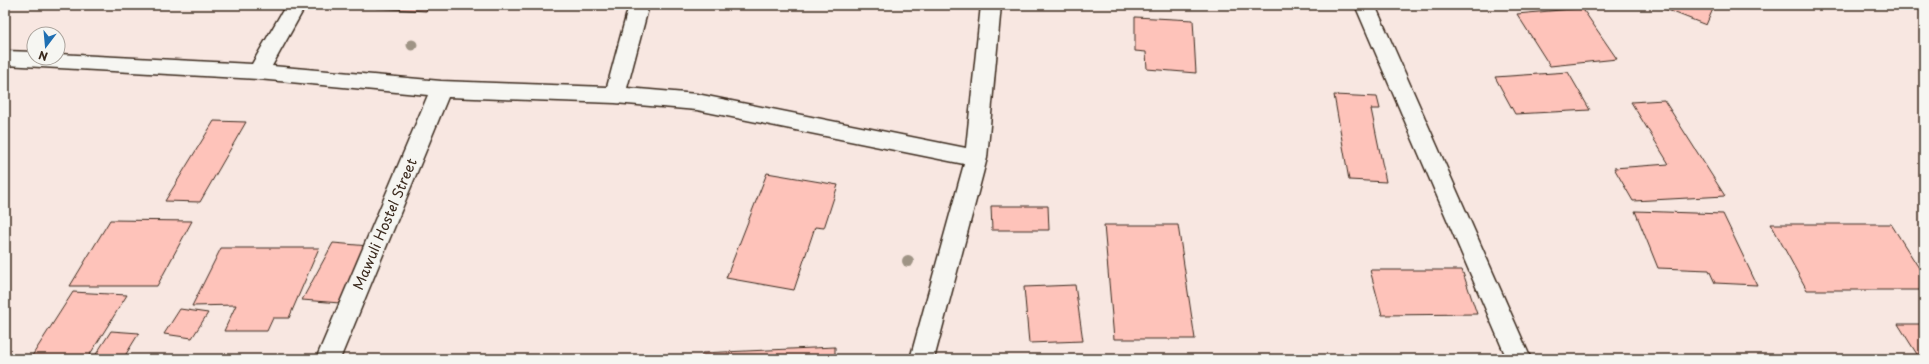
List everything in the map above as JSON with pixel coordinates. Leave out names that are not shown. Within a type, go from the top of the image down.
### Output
[{"type":"street","points":[[258,72],[296,5]]},
{"type":"street","points":[[615,95],[639,5]]},
{"type":"street","points":[[922,359],[976,158],[991,5]]},
{"type":"street","points":[[1365,5],[1519,359]]},
{"type":"street","points":[[5,58],[258,72],[442,88],[615,95],[697,102],[976,158]]},
{"type":"street","name":"Mawuli Hostel Street","points":[[328,359],[442,88]]},
{"type":"building","points":[[378,5],[429,5],[426,11],[377,8]]},
{"type":"building","points":[[1655,5],[1704,5],[1713,9],[1706,25]]},
{"type":"building","points":[[1582,8],[1617,59],[1550,66],[1517,14]]},
{"type":"building","points":[[1135,17],[1193,20],[1196,73],[1147,69],[1146,52],[1135,51]]},
{"type":"building","points":[[1568,72],[1590,110],[1515,114],[1495,77]]},
{"type":"building","points":[[1334,95],[1377,97],[1380,109],[1371,109],[1386,182],[1349,180]]},
{"type":"building","points":[[1664,100],[1725,196],[1633,201],[1614,168],[1669,164],[1631,102]]},
{"type":"building","points":[[214,121],[246,122],[200,202],[165,201]]},
{"type":"building","points":[[767,173],[838,185],[824,228],[815,227],[794,290],[726,278]]},
{"type":"building","points":[[991,206],[1048,206],[1049,230],[992,230]]},
{"type":"building","points":[[1635,211],[1723,214],[1757,285],[1715,283],[1709,270],[1658,268]]},
{"type":"building","points":[[110,220],[192,221],[157,286],[70,286]]},
{"type":"building","points":[[1771,224],[1891,224],[1924,276],[1924,290],[1807,290]]},
{"type":"building","points":[[1104,225],[1178,225],[1195,339],[1114,339]]},
{"type":"building","points":[[333,243],[369,246],[340,303],[302,300]]},
{"type":"building","points":[[221,248],[319,248],[289,318],[273,318],[267,331],[224,331],[236,305],[192,306]]},
{"type":"building","points":[[1370,270],[1462,270],[1477,314],[1382,315]]},
{"type":"building","points":[[1075,285],[1083,341],[1029,343],[1024,287]]},
{"type":"building","points":[[73,292],[127,295],[87,359],[30,359]]},
{"type":"building","points":[[180,309],[208,313],[192,338],[164,334]]},
{"type":"building","points":[[1898,324],[1924,324],[1924,359],[1920,359]]},
{"type":"building","points":[[111,331],[139,333],[123,359],[93,359]]},
{"type":"building","points":[[835,347],[835,359],[702,359],[702,353]]}]
